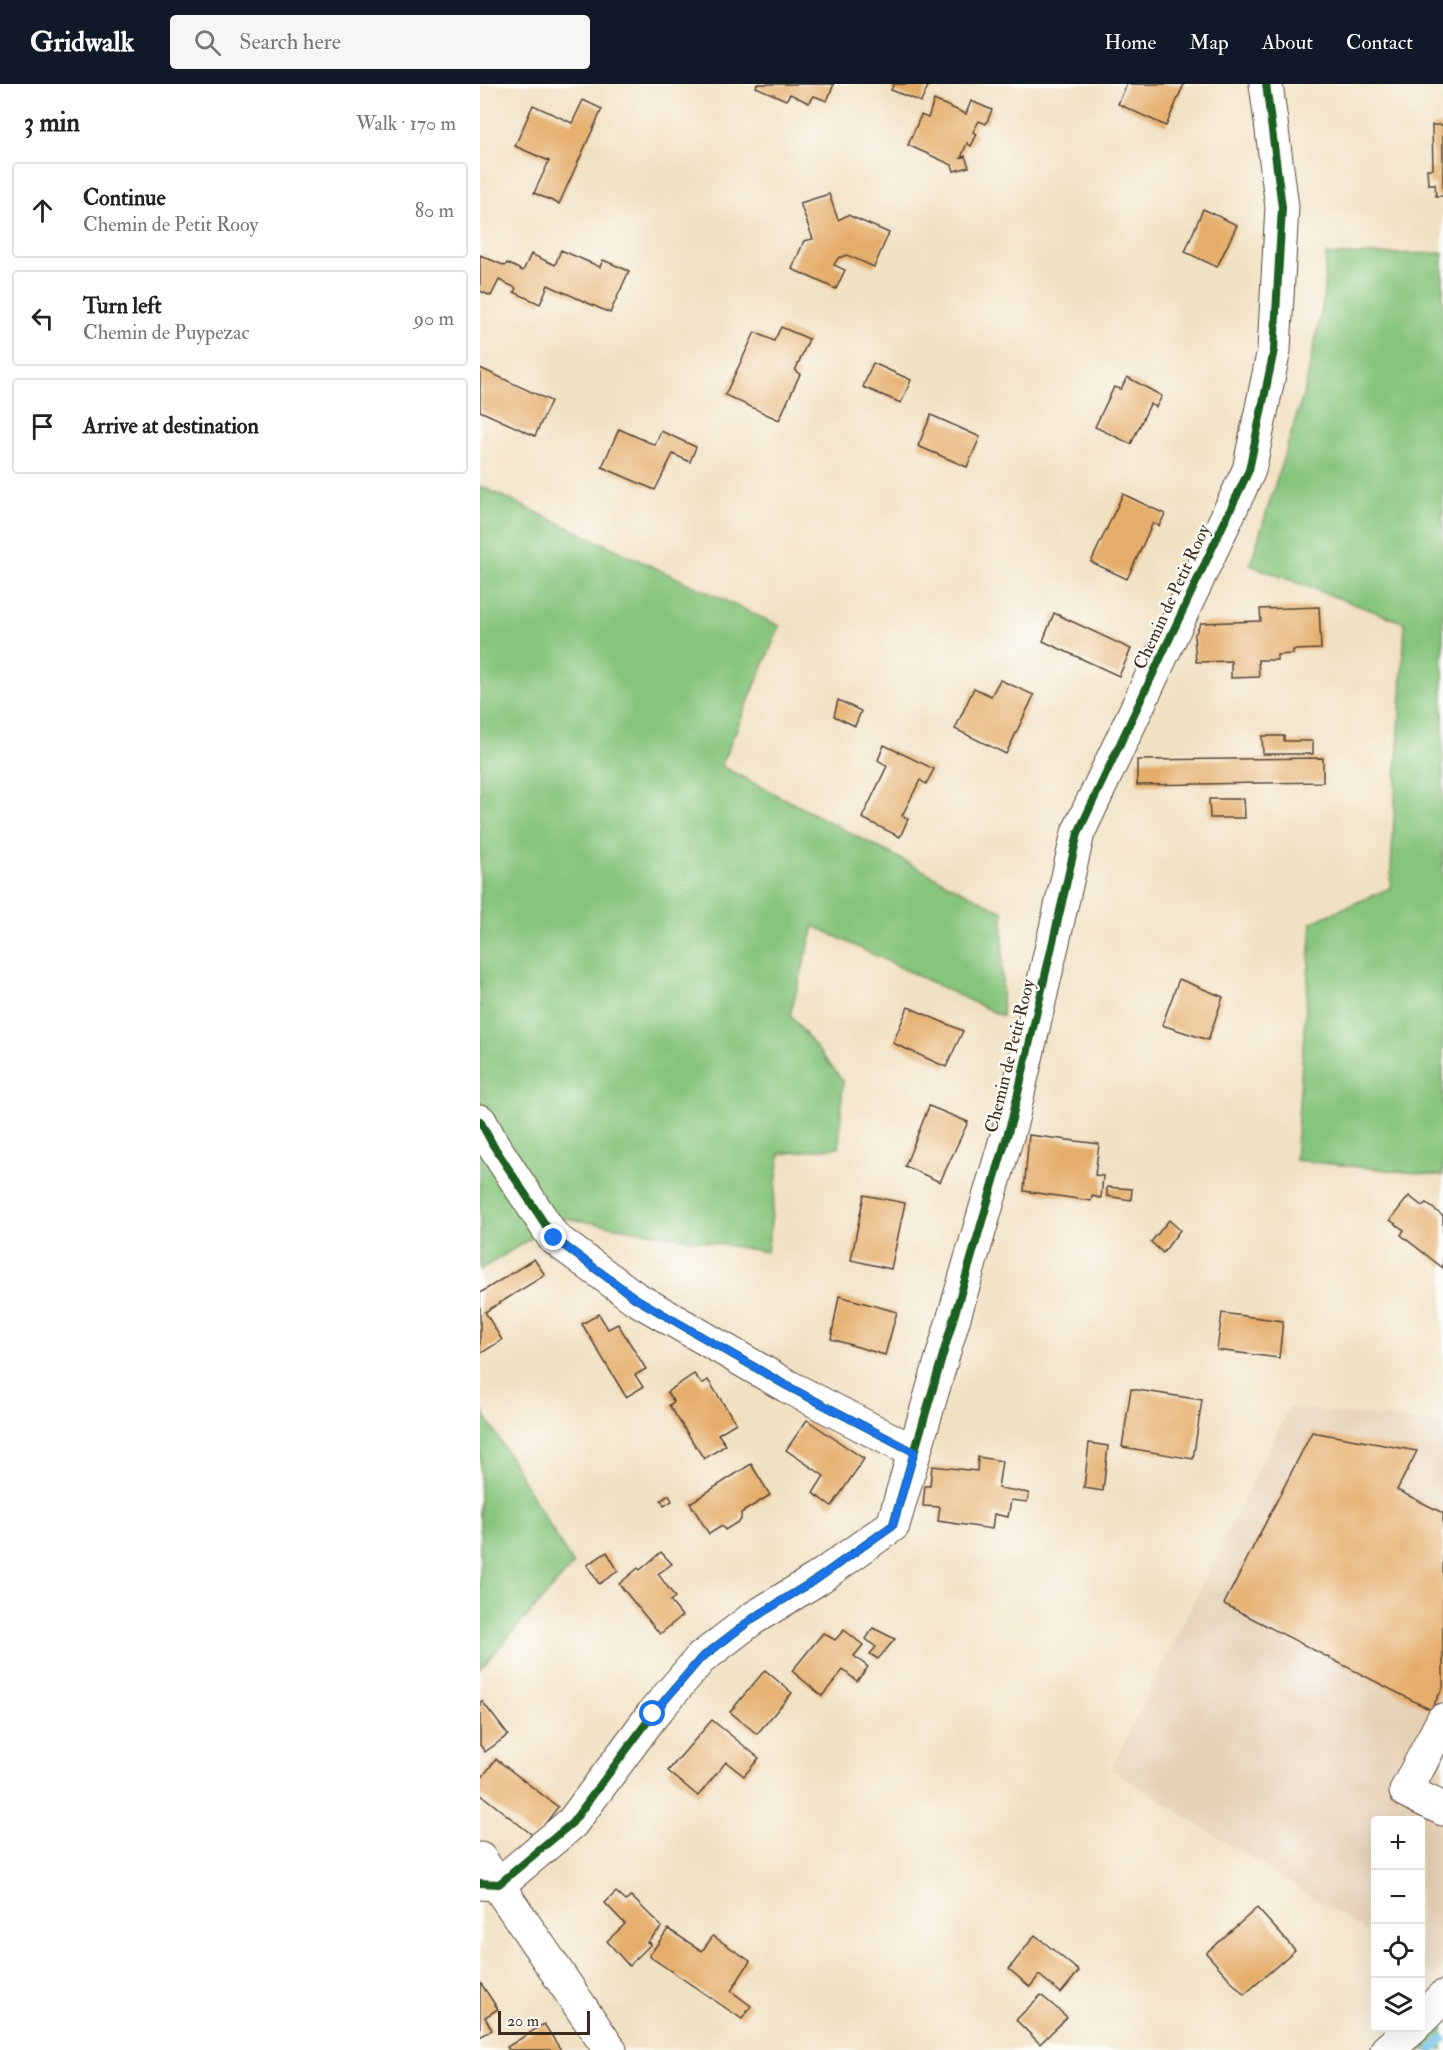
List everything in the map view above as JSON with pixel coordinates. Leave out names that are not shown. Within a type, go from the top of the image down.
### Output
[{"type":"street","name":"Chemin de Petit Rooy","points":[[486,1875],[572,1823],[653,1714],[700,1659],[752,1619],[817,1579],[893,1525],[1012,1119],[1078,833],[1249,470],[1274,350],[1282,207],[1266,84]]},
{"type":"street","points":[[480,1121],[493,1145],[554,1238],[635,1298],[787,1386],[914,1452]]},
{"type":"street","points":[[1443,1720],[1406,1791],[1443,1809]]},
{"type":"street","points":[[486,1875],[609,2050]]},
{"type":"street","points":[[1425,2015],[1443,1997]]},
{"type":"street","points":[[1387,2050],[1408,2032]]},
{"type":"shaded area","points":[[1289,1408],[1443,1424],[1443,1967],[1435,1975],[1425,1969],[1425,1816],[1371,1816],[1371,1934],[1111,1769]]},
{"type":"green space","points":[[1443,253],[1443,1176],[1295,1160],[1312,922],[1390,888],[1405,623],[1250,565],[1305,389],[1323,303],[1326,255]]},
{"type":"green space","points":[[480,486],[780,626],[721,766],[1003,912],[1002,1016],[814,926],[790,1015],[843,1081],[839,1147],[780,1154],[767,1252],[563,1218],[480,1270]]},
{"type":"green space","points":[[480,1407],[573,1565],[480,1669]]},
{"type":"green space","points":[[1443,2027],[1443,2050],[1419,2050]]},
{"type":"building","points":[[757,84],[834,84],[827,101],[814,96],[809,103],[790,94],[786,100],[756,87]]},
{"type":"building","points":[[894,84],[929,84],[921,102],[891,90]]},
{"type":"building","points":[[1127,84],[1184,84],[1166,126],[1118,104]]},
{"type":"building","points":[[583,100],[602,109],[559,204],[534,193],[549,161],[515,146],[533,105],[572,123]]},
{"type":"building","points":[[934,100],[966,114],[971,101],[992,110],[986,124],[979,121],[973,132],[977,134],[971,146],[967,143],[961,158],[965,156],[969,167],[954,171],[952,165],[908,145],[921,115],[928,118]]},
{"type":"building","points":[[1432,125],[1443,125],[1443,196],[1436,196],[1435,184],[1428,184],[1427,169],[1433,169]]},
{"type":"building","points":[[829,194],[838,220],[848,215],[889,233],[874,267],[847,255],[838,258],[834,265],[845,270],[836,289],[792,269],[804,241],[813,239],[800,203]]},
{"type":"building","points":[[1203,209],[1237,225],[1217,267],[1185,252]]},
{"type":"building","points":[[561,250],[600,267],[603,260],[629,271],[610,313],[548,285],[540,304],[514,292],[516,288],[499,280],[491,296],[480,291],[480,255],[505,266],[507,263],[523,271],[531,254],[555,265]]},
{"type":"building","points":[[781,327],[809,339],[795,371],[800,374],[779,420],[725,395],[755,332],[774,341]]},
{"type":"building","points":[[873,363],[911,380],[901,403],[863,387]]},
{"type":"building","points":[[480,368],[551,401],[535,436],[480,411]]},
{"type":"building","points":[[1127,377],[1162,396],[1156,407],[1150,404],[1131,444],[1095,427],[1114,387],[1121,389]]},
{"type":"building","points":[[931,415],[980,437],[967,467],[918,446]]},
{"type":"building","points":[[619,429],[655,445],[661,431],[696,447],[690,462],[673,454],[655,490],[602,467]]},
{"type":"building","points":[[1123,494],[1165,514],[1159,526],[1153,523],[1127,579],[1091,562]]},
{"type":"building","points":[[1319,607],[1321,649],[1293,650],[1293,654],[1277,655],[1277,660],[1258,660],[1259,677],[1231,678],[1231,661],[1196,662],[1194,636],[1201,623],[1261,621],[1260,609]]},
{"type":"building","points":[[1054,613],[1131,649],[1119,676],[1043,641]]},
{"type":"building","points":[[1000,680],[1034,695],[1006,754],[955,729],[974,688],[991,696]]},
{"type":"building","points":[[838,700],[861,711],[855,726],[834,716]]},
{"type":"building","points":[[1262,736],[1284,736],[1284,741],[1313,741],[1313,754],[1263,754]]},
{"type":"building","points":[[884,745],[934,769],[926,784],[920,780],[902,816],[908,819],[900,837],[862,818],[887,766],[878,760]]},
{"type":"building","points":[[1323,758],[1323,782],[1137,785],[1137,760]]},
{"type":"building","points":[[1209,799],[1244,799],[1245,818],[1210,818]]},
{"type":"building","points":[[1179,979],[1223,997],[1208,1040],[1162,1025]]},
{"type":"building","points":[[908,1007],[963,1031],[946,1067],[893,1043]]},
{"type":"building","points":[[929,1106],[968,1122],[940,1182],[905,1166]]},
{"type":"building","points":[[1029,1135],[1099,1144],[1095,1175],[1103,1176],[1101,1198],[1092,1196],[1091,1201],[1024,1191]]},
{"type":"building","points":[[1107,1187],[1132,1189],[1131,1200],[1107,1196]]},
{"type":"building","points":[[864,1195],[905,1203],[891,1269],[851,1260]]},
{"type":"building","points":[[1409,1196],[1422,1206],[1426,1203],[1443,1216],[1443,1268],[1401,1235],[1404,1230],[1390,1220]]},
{"type":"building","points":[[1169,1220],[1180,1230],[1163,1253],[1151,1242]]},
{"type":"building","points":[[534,1259],[545,1275],[485,1312],[502,1340],[480,1354],[480,1293]]},
{"type":"building","points":[[839,1296],[897,1312],[885,1355],[831,1339]]},
{"type":"building","points":[[1222,1313],[1283,1321],[1279,1358],[1217,1350]]},
{"type":"building","points":[[599,1314],[608,1329],[618,1324],[646,1369],[635,1375],[643,1387],[626,1397],[582,1324]]},
{"type":"building","points":[[694,1374],[702,1384],[708,1380],[736,1423],[718,1434],[726,1445],[704,1459],[669,1405],[674,1402],[667,1392]]},
{"type":"building","points":[[1131,1389],[1202,1400],[1193,1459],[1122,1447]]},
{"type":"building","points":[[807,1420],[864,1459],[832,1506],[813,1493],[824,1476],[786,1450]]},
{"type":"building","points":[[1312,1432],[1417,1451],[1397,1490],[1443,1513],[1443,1687],[1431,1710],[1224,1604]]},
{"type":"building","points":[[1089,1443],[1108,1446],[1103,1491],[1084,1488]]},
{"type":"building","points":[[978,1457],[1002,1461],[998,1488],[1029,1493],[1027,1502],[1011,1500],[1008,1517],[994,1514],[992,1529],[938,1521],[940,1507],[923,1506],[925,1486],[930,1486],[932,1466],[977,1471]]},
{"type":"building","points":[[751,1464],[770,1495],[741,1513],[741,1520],[725,1530],[722,1526],[709,1534],[690,1503]]},
{"type":"building","points":[[669,1495],[672,1501],[664,1506],[661,1500]]},
{"type":"building","points":[[607,1552],[618,1571],[599,1584],[587,1565]]},
{"type":"building","points":[[661,1552],[672,1564],[658,1574],[675,1597],[670,1601],[682,1616],[660,1634],[619,1584]]},
{"type":"building","points":[[873,1628],[895,1639],[878,1659],[870,1654],[876,1647],[866,1639]]},
{"type":"building","points":[[844,1630],[863,1645],[854,1656],[868,1667],[857,1681],[843,1670],[822,1696],[792,1671],[823,1633],[835,1640]]},
{"type":"building","points":[[765,1670],[792,1693],[757,1734],[730,1712]]},
{"type":"building","points":[[482,1701],[508,1735],[485,1752],[480,1745],[480,1702]]},
{"type":"building","points":[[712,1720],[759,1758],[744,1776],[726,1762],[698,1796],[668,1771]]},
{"type":"building","points":[[496,1759],[558,1807],[535,1837],[480,1794],[480,1780]]},
{"type":"building","points":[[616,1892],[626,1901],[631,1896],[662,1927],[647,1942],[651,1944],[629,1966],[607,1941],[625,1924],[605,1903]]},
{"type":"building","points":[[1257,1908],[1295,1950],[1244,1995],[1206,1953]]},
{"type":"building","points":[[668,1929],[702,1951],[713,1936],[750,1961],[731,1991],[751,2006],[742,2019],[649,1956]]},
{"type":"building","points":[[1035,1935],[1079,1971],[1061,1993],[1039,1975],[1030,1987],[1009,1969]]},
{"type":"building","points":[[480,1982],[498,2009],[485,2017],[492,2030],[480,2037]]},
{"type":"building","points":[[1041,1995],[1067,2017],[1040,2044],[1016,2020]]},
{"type":"building","points":[[544,2024],[561,2050],[509,2050],[507,2047]]},
{"type":"waterway","points":[[1432,2050],[1443,2039]]},
{"type":"cycle path","points":[[480,1883],[499,1884],[572,1823],[653,1714],[700,1659],[752,1619],[817,1579],[893,1525],[1012,1119],[1078,833],[1249,470],[1274,350],[1282,207],[1266,84]]},
{"type":"cycle path","points":[[480,1121],[493,1145],[554,1238],[635,1298],[787,1386],[914,1452]]},
{"type":"route","points":[[554,1238],[635,1298],[787,1386],[914,1452],[893,1525],[817,1579],[752,1619],[700,1659],[653,1714]]}]
